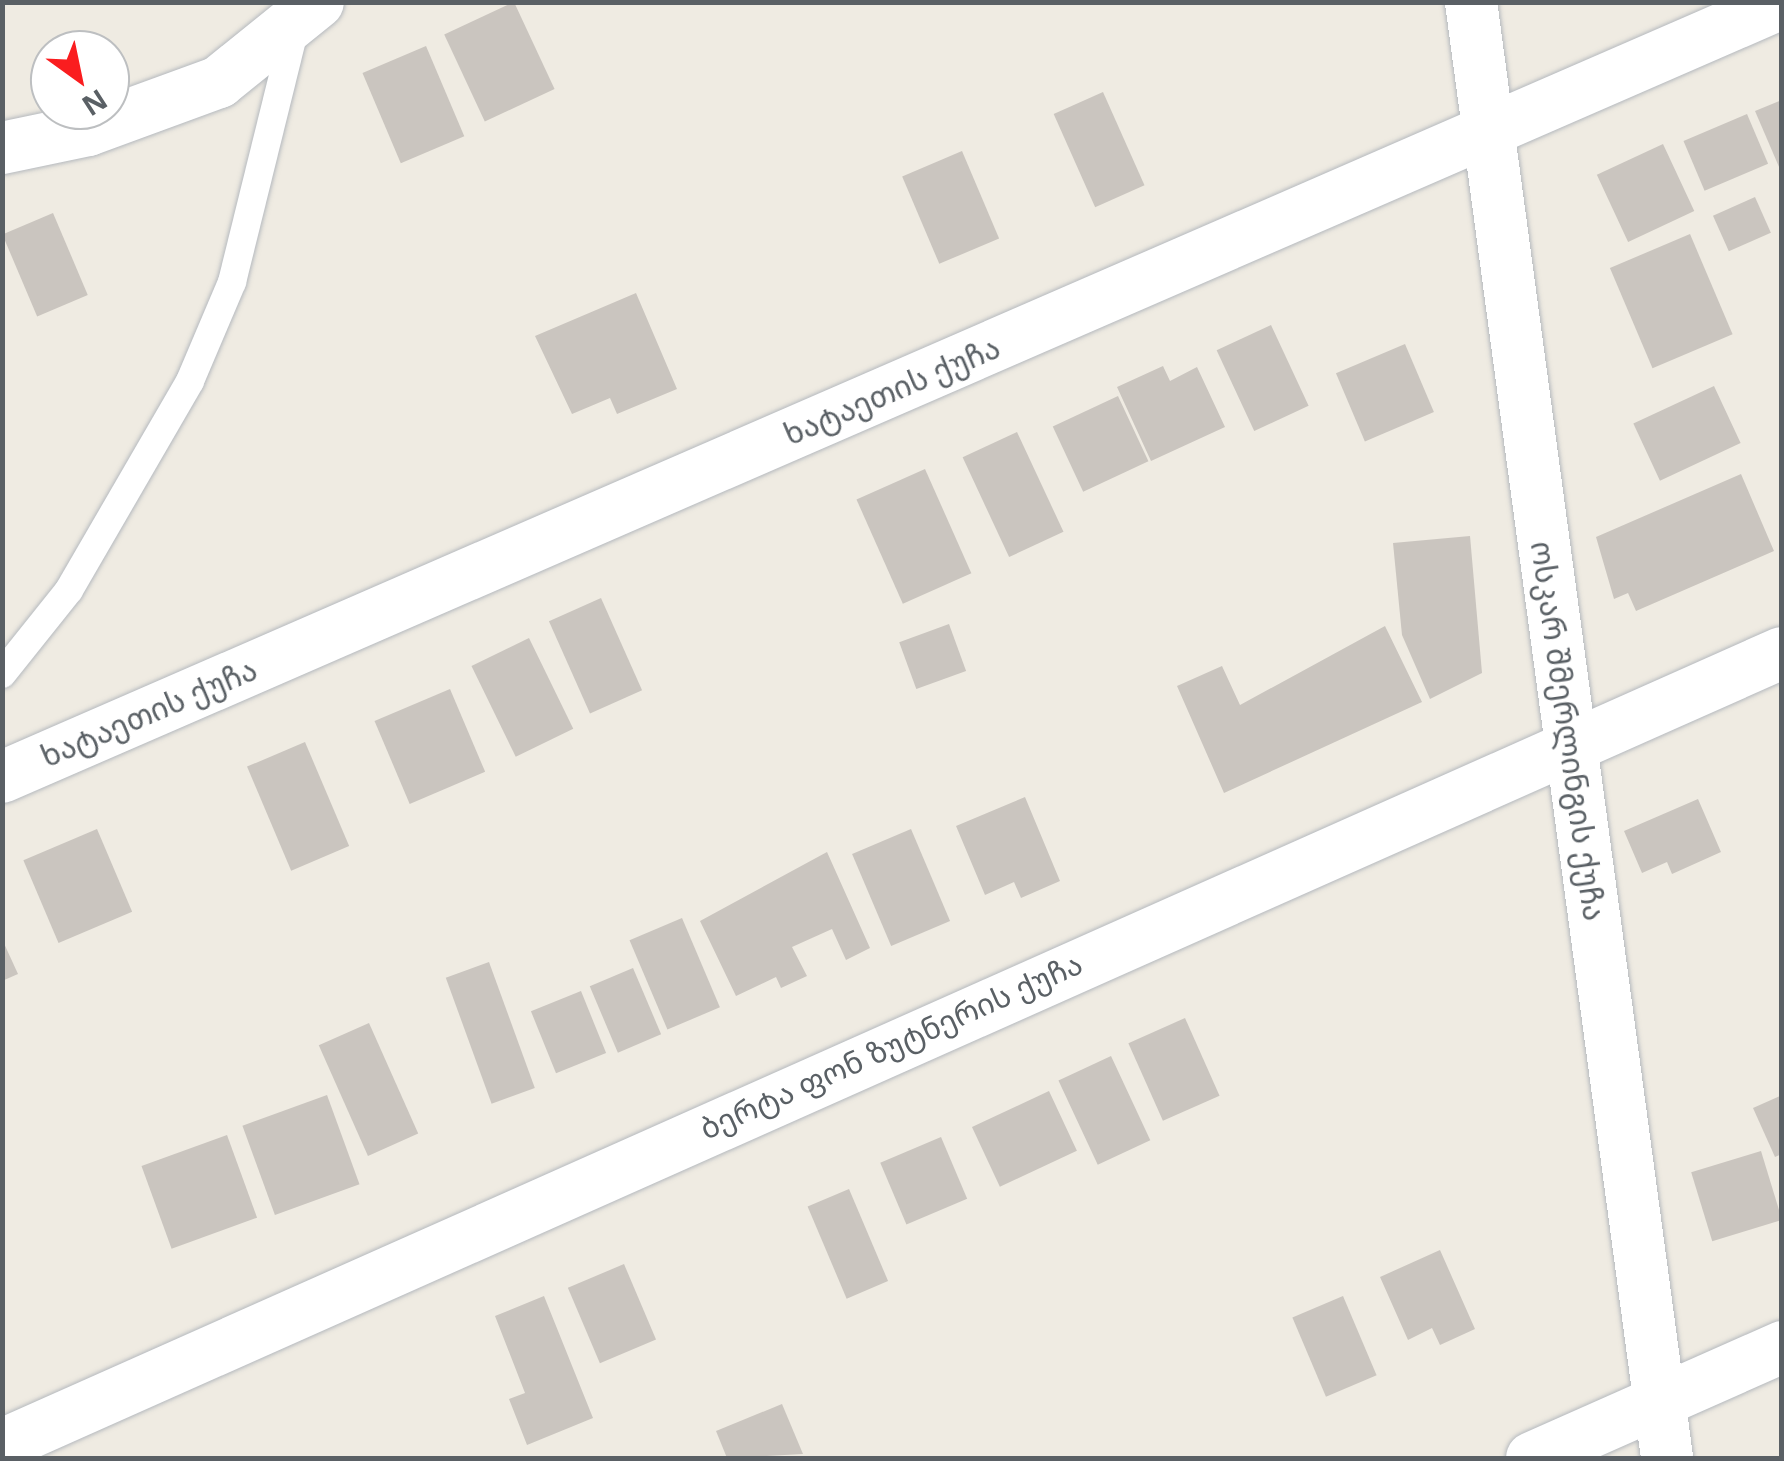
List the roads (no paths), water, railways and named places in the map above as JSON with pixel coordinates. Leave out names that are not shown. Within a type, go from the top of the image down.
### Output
[{"type":"street","name":"ოსკარ შმერლინგის ქუჩა","points":[[1472,2],[1667,1458]]},
{"type":"street","name":"ხატაეთის ქუჩა","points":[[2,777],[1782,3]]},
{"type":"street","points":[[2,148],[88,130],[220,82],[307,6]]},
{"type":"street","name":"ბერტა ფონ ზუტნერის ქუჩა","points":[[2,1445],[1569,744],[1782,653]]},
{"type":"street","points":[[1532,1458],[1658,1405],[1782,1346]]},
{"type":"lane","points":[[2,674],[69,590],[190,381],[232,282],[307,6]]}]
